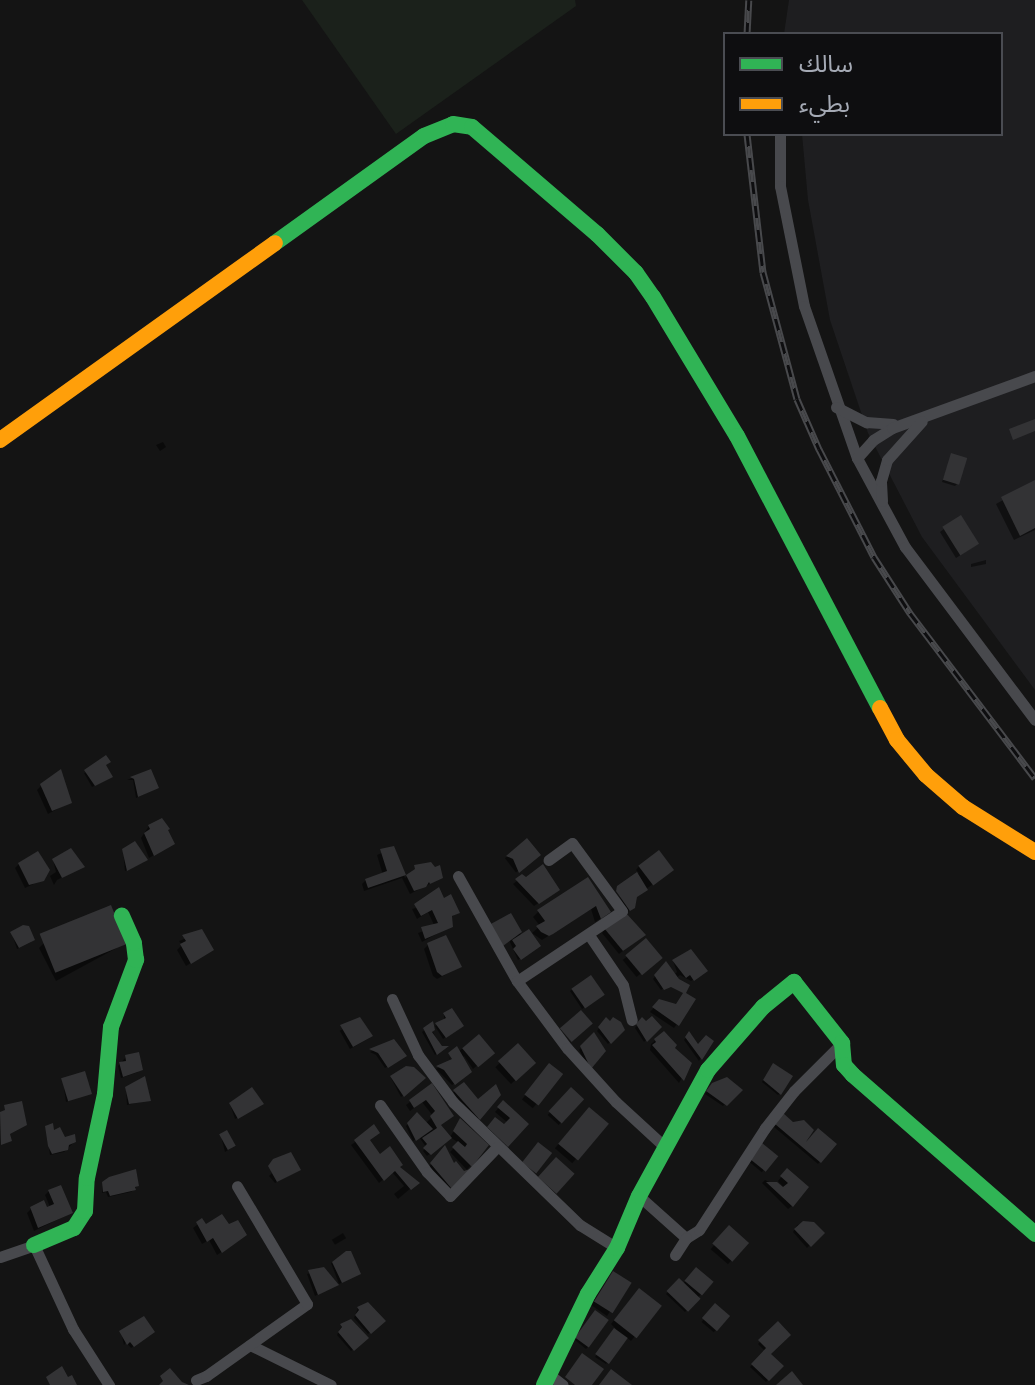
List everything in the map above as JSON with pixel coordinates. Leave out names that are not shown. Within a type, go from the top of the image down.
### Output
[{"type":"street","points":[[0,440],[424,136],[445,126],[464,124],[478,130],[514,160],[636,273],[668,319],[737,436],[897,740],[926,775],[963,807],[1035,852]]},
{"type":"street","points":[[780,136],[780,186],[792,256],[813,337],[857,458],[883,508],[926,577],[1035,720]]},
{"type":"street","points":[[857,458],[882,434],[1035,376]]},
{"type":"street","points":[[836,407],[875,424],[925,417]]},
{"type":"street","points":[[883,508],[881,481],[887,460],[902,439],[925,417]]},
{"type":"street","points":[[517,981],[622,911],[572,843],[549,860]]},
{"type":"street","points":[[458,876],[517,981],[588,1071],[665,1147]]},
{"type":"street","points":[[0,1257],[74,1228],[85,1211],[87,1178],[105,1094],[111,1027],[136,960],[134,943],[122,916]]},
{"type":"street","points":[[589,935],[623,985],[632,1020]]},
{"type":"street","points":[[552,1382],[588,1294],[617,1248],[639,1196],[708,1070],[763,1007],[794,982],[824,1016],[842,1043],[844,1065],[853,1075],[927,1143],[1035,1234]]},
{"type":"street","points":[[392,999],[418,1055],[453,1102],[580,1225],[617,1248]]},
{"type":"street","points":[[675,1255],[686,1238],[699,1230],[794,1091],[842,1043]]},
{"type":"street","points":[[380,1105],[427,1172],[450,1196],[497,1147]]},
{"type":"street","points":[[196,1380],[307,1304],[237,1186]]},
{"type":"street","points":[[639,1196],[686,1238]]},
{"type":"street","points":[[34,1245],[73,1329],[109,1385]]},
{"type":"street","points":[[250,1345],[331,1385]]},
{"type":"shaded area","points":[[302,0],[575,0],[576,6],[396,134]]},
{"type":"shaded area","points":[[789,0],[1035,0],[1035,690],[922,537],[868,433],[830,320],[808,200],[802,136],[1003,136],[1003,32],[784,32]]},
{"type":"building","points":[[1035,419],[1035,431],[1013,440],[1009,429]]},
{"type":"building","points":[[951,453],[967,458],[959,485],[943,480]]},
{"type":"building","points":[[1035,480],[1035,528],[1020,536],[1001,497]]},
{"type":"building","points":[[961,515],[979,544],[960,555],[942,527]]},
{"type":"building","points":[[106,755],[111,762],[106,765],[113,777],[95,786],[84,770]]},
{"type":"building","points":[[61,769],[72,803],[52,811],[40,784]]},
{"type":"building","points":[[151,769],[159,788],[138,797],[134,779],[130,777]]},
{"type":"building","points":[[162,818],[175,844],[154,856],[144,833],[150,829],[148,825]]},
{"type":"building","points":[[527,838],[541,855],[519,873],[513,859],[506,856]]},
{"type":"building","points":[[135,841],[148,860],[127,871],[122,849]]},
{"type":"building","points":[[394,846],[406,875],[368,888],[365,879],[387,871],[380,849]]},
{"type":"building","points":[[71,848],[85,867],[62,878],[52,859]]},
{"type":"building","points":[[659,850],[674,870],[653,886],[638,866]]},
{"type":"building","points":[[38,851],[50,870],[44,881],[29,885],[18,863]]},
{"type":"building","points":[[431,862],[435,867],[440,865],[443,878],[414,891],[406,875],[415,869],[414,865]]},
{"type":"building","points":[[543,864],[560,890],[539,904],[515,879],[522,874],[526,877]]},
{"type":"building","points":[[637,872],[648,890],[637,897],[635,908],[630,911],[616,891],[617,886]]},
{"type":"building","points":[[588,877],[611,912],[601,919],[596,906],[549,936],[541,932],[536,926],[545,921],[537,910]]},
{"type":"building","points":[[439,887],[444,898],[451,894],[460,913],[452,916],[453,927],[425,939],[421,927],[438,923],[432,910],[421,916],[414,904]]},
{"type":"building","points":[[111,905],[127,944],[55,973],[40,934]]},
{"type":"building","points":[[511,913],[522,932],[503,946],[489,925]]},
{"type":"building","points":[[626,913],[646,935],[623,951],[604,928]]},
{"type":"building","points":[[23,925],[29,926],[35,940],[19,948],[10,932]]},
{"type":"building","points":[[202,929],[214,950],[191,964],[180,944],[186,941],[182,935]]},
{"type":"building","points":[[529,929],[541,946],[521,960],[513,949],[516,946],[512,940]]},
{"type":"building","points":[[446,935],[462,967],[442,976],[437,972],[427,943]]},
{"type":"building","points":[[646,938],[663,958],[642,975],[625,955]]},
{"type":"building","points":[[691,949],[708,971],[694,981],[690,975],[686,978],[672,960]]},
{"type":"building","points":[[666,961],[679,979],[690,985],[686,993],[696,999],[679,1026],[652,1007],[659,999],[676,1004],[683,993],[671,987],[664,990],[654,975]]},
{"type":"building","points":[[591,975],[605,995],[585,1008],[571,989]]},
{"type":"building","points":[[452,1008],[464,1026],[446,1038],[435,1023],[446,1018],[443,1013]]},
{"type":"building","points":[[581,1010],[593,1024],[572,1042],[560,1028]]},
{"type":"building","points":[[652,1016],[662,1027],[647,1042],[636,1024],[642,1017],[646,1021]]},
{"type":"building","points":[[360,1017],[373,1036],[353,1047],[340,1025]]},
{"type":"building","points":[[606,1017],[610,1021],[613,1017],[621,1022],[625,1030],[611,1044],[598,1027]]},
{"type":"building","points":[[433,1021],[435,1030],[432,1032],[442,1046],[449,1046],[437,1055],[423,1028]]},
{"type":"building","points":[[664,1031],[677,1045],[675,1048],[692,1063],[684,1081],[652,1045]]},
{"type":"building","points":[[689,1031],[698,1044],[706,1035],[714,1041],[702,1060],[685,1037]]},
{"type":"building","points":[[594,1032],[606,1051],[591,1069],[580,1046]]},
{"type":"building","points":[[479,1034],[495,1053],[478,1067],[462,1048]]},
{"type":"building","points":[[394,1039],[407,1056],[388,1068],[378,1053],[369,1049]]},
{"type":"building","points":[[518,1043],[536,1063],[516,1081],[498,1061]]},
{"type":"building","points":[[457,1046],[472,1072],[455,1085],[444,1070],[436,1066],[452,1059],[448,1053]]},
{"type":"building","points":[[139,1052],[143,1070],[123,1077],[119,1062],[126,1061],[125,1055]]},
{"type":"building","points":[[549,1063],[563,1074],[539,1106],[524,1095]]},
{"type":"building","points":[[773,1063],[793,1076],[781,1095],[763,1080]]},
{"type":"building","points":[[406,1066],[414,1067],[426,1078],[404,1097],[390,1076]]},
{"type":"building","points":[[85,1071],[92,1094],[68,1101],[61,1078]]},
{"type":"building","points":[[145,1076],[151,1101],[129,1104],[125,1087]]},
{"type":"building","points":[[727,1077],[743,1090],[727,1106],[706,1091],[712,1083]]},
{"type":"building","points":[[464,1082],[478,1099],[496,1084],[501,1095],[480,1120],[453,1090]]},
{"type":"building","points":[[432,1083],[454,1116],[441,1125],[452,1138],[431,1155],[423,1148],[427,1144],[422,1138],[437,1128],[430,1116],[435,1111],[426,1100],[414,1108],[409,1100]]},
{"type":"building","points":[[252,1087],[264,1104],[238,1119],[229,1103]]},
{"type":"building","points":[[571,1087],[584,1099],[562,1123],[548,1111]]},
{"type":"building","points":[[503,1100],[529,1124],[508,1147],[487,1127],[495,1117],[504,1124],[510,1118],[497,1107]]},
{"type":"building","points":[[22,1101],[27,1125],[10,1134],[12,1141],[1,1145],[0,1112],[5,1110],[4,1105]]},
{"type":"building","points":[[589,1107],[609,1124],[578,1160],[558,1144]]},
{"type":"building","points":[[417,1112],[433,1129],[416,1141],[407,1123]]},
{"type":"building","points":[[783,1113],[793,1122],[804,1120],[814,1130],[806,1142],[818,1128],[837,1144],[821,1163],[775,1124]]},
{"type":"building","points":[[460,1118],[489,1145],[472,1167],[452,1147],[458,1141],[465,1147],[467,1144],[453,1131]]},
{"type":"building","points":[[53,1123],[54,1130],[60,1127],[65,1137],[75,1134],[76,1142],[69,1145],[68,1150],[52,1154],[45,1126]]},
{"type":"building","points":[[374,1124],[380,1133],[370,1140],[380,1154],[390,1146],[403,1165],[400,1167],[420,1183],[411,1190],[395,1171],[384,1181],[354,1140]]},
{"type":"building","points":[[227,1130],[236,1146],[228,1150],[219,1134]]},
{"type":"building","points":[[538,1142],[552,1153],[536,1174],[522,1162]]},
{"type":"building","points":[[762,1143],[778,1156],[766,1172],[749,1159]]},
{"type":"building","points":[[445,1145],[454,1163],[456,1161],[464,1171],[470,1169],[452,1189],[430,1163]]},
{"type":"building","points":[[291,1152],[301,1170],[277,1182],[268,1166],[273,1159]]},
{"type":"building","points":[[556,1157],[575,1174],[557,1194],[538,1177]]},
{"type":"building","points":[[787,1168],[809,1187],[793,1207],[766,1182],[777,1182],[783,1187],[788,1183],[780,1176]]},
{"type":"building","points":[[136,1169],[139,1186],[135,1187],[136,1190],[110,1196],[108,1191],[103,1192],[102,1182],[109,1177]]},
{"type":"building","points":[[61,1185],[73,1213],[38,1228],[30,1207],[44,1200],[47,1207],[54,1204],[48,1190]]},
{"type":"building","points":[[222,1214],[229,1224],[238,1220],[247,1235],[222,1253],[213,1238],[207,1242],[196,1222],[202,1218],[206,1224]]},
{"type":"building","points":[[803,1221],[814,1222],[825,1233],[811,1247],[794,1229]]},
{"type":"building","points":[[729,1225],[749,1243],[732,1262],[712,1244]]},
{"type":"building","points":[[346,1251],[351,1251],[361,1274],[342,1283],[332,1262]]},
{"type":"building","points":[[324,1267],[339,1285],[318,1295],[308,1270]]},
{"type":"building","points":[[696,1267],[714,1282],[702,1296],[684,1281]]},
{"type":"building","points":[[613,1271],[632,1283],[613,1313],[594,1302]]},
{"type":"building","points":[[679,1278],[701,1299],[688,1312],[666,1291]]},
{"type":"building","points":[[639,1288],[662,1306],[637,1338],[614,1320]]},
{"type":"building","points":[[368,1302],[386,1321],[371,1334],[355,1315],[359,1310],[357,1307]]},
{"type":"building","points":[[715,1303],[730,1316],[717,1331],[702,1318]]},
{"type":"building","points":[[595,1310],[609,1320],[589,1347],[575,1338]]},
{"type":"building","points":[[144,1316],[155,1332],[134,1347],[130,1342],[127,1345],[119,1331]]},
{"type":"building","points":[[351,1319],[369,1338],[354,1351],[338,1332],[342,1327],[340,1324]]},
{"type":"building","points":[[778,1321],[791,1335],[771,1354],[784,1366],[769,1381],[751,1364],[766,1348],[758,1340]]},
{"type":"building","points":[[614,1328],[628,1338],[609,1364],[595,1354]]},
{"type":"building","points":[[582,1353],[604,1369],[592,1385],[575,1385],[565,1377]]},
{"type":"building","points":[[62,1366],[77,1385],[50,1385],[46,1377]]},
{"type":"building","points":[[170,1368],[182,1382],[189,1385],[159,1385],[163,1381],[160,1376]]},
{"type":"building","points":[[611,1369],[632,1385],[599,1385]]},
{"type":"building","points":[[792,1371],[803,1385],[776,1385]]},
{"type":"railway","points":[[747,32],[749,0]]},
{"type":"railway","points":[[747,136],[763,272],[797,399],[819,449],[874,557],[910,613],[1035,778]]},
{"type":"traffic: fast","points":[[275,243],[424,136],[453,124],[472,127],[597,234],[636,273],[653,297],[737,436],[880,708]]},
{"type":"traffic: fast","points":[[34,1245],[74,1228],[85,1211],[87,1178],[105,1094],[111,1027],[136,960],[134,943],[122,916]]},
{"type":"traffic: fast","points":[[544,1385],[588,1294],[617,1248],[639,1196],[708,1070],[763,1007],[794,982],[842,1043],[844,1065],[853,1075],[1035,1234]]},
{"type":"traffic: slow","points":[[0,440],[275,243]]},
{"type":"traffic: slow","points":[[880,708],[897,740],[926,775],[963,807],[1035,852]]}]
